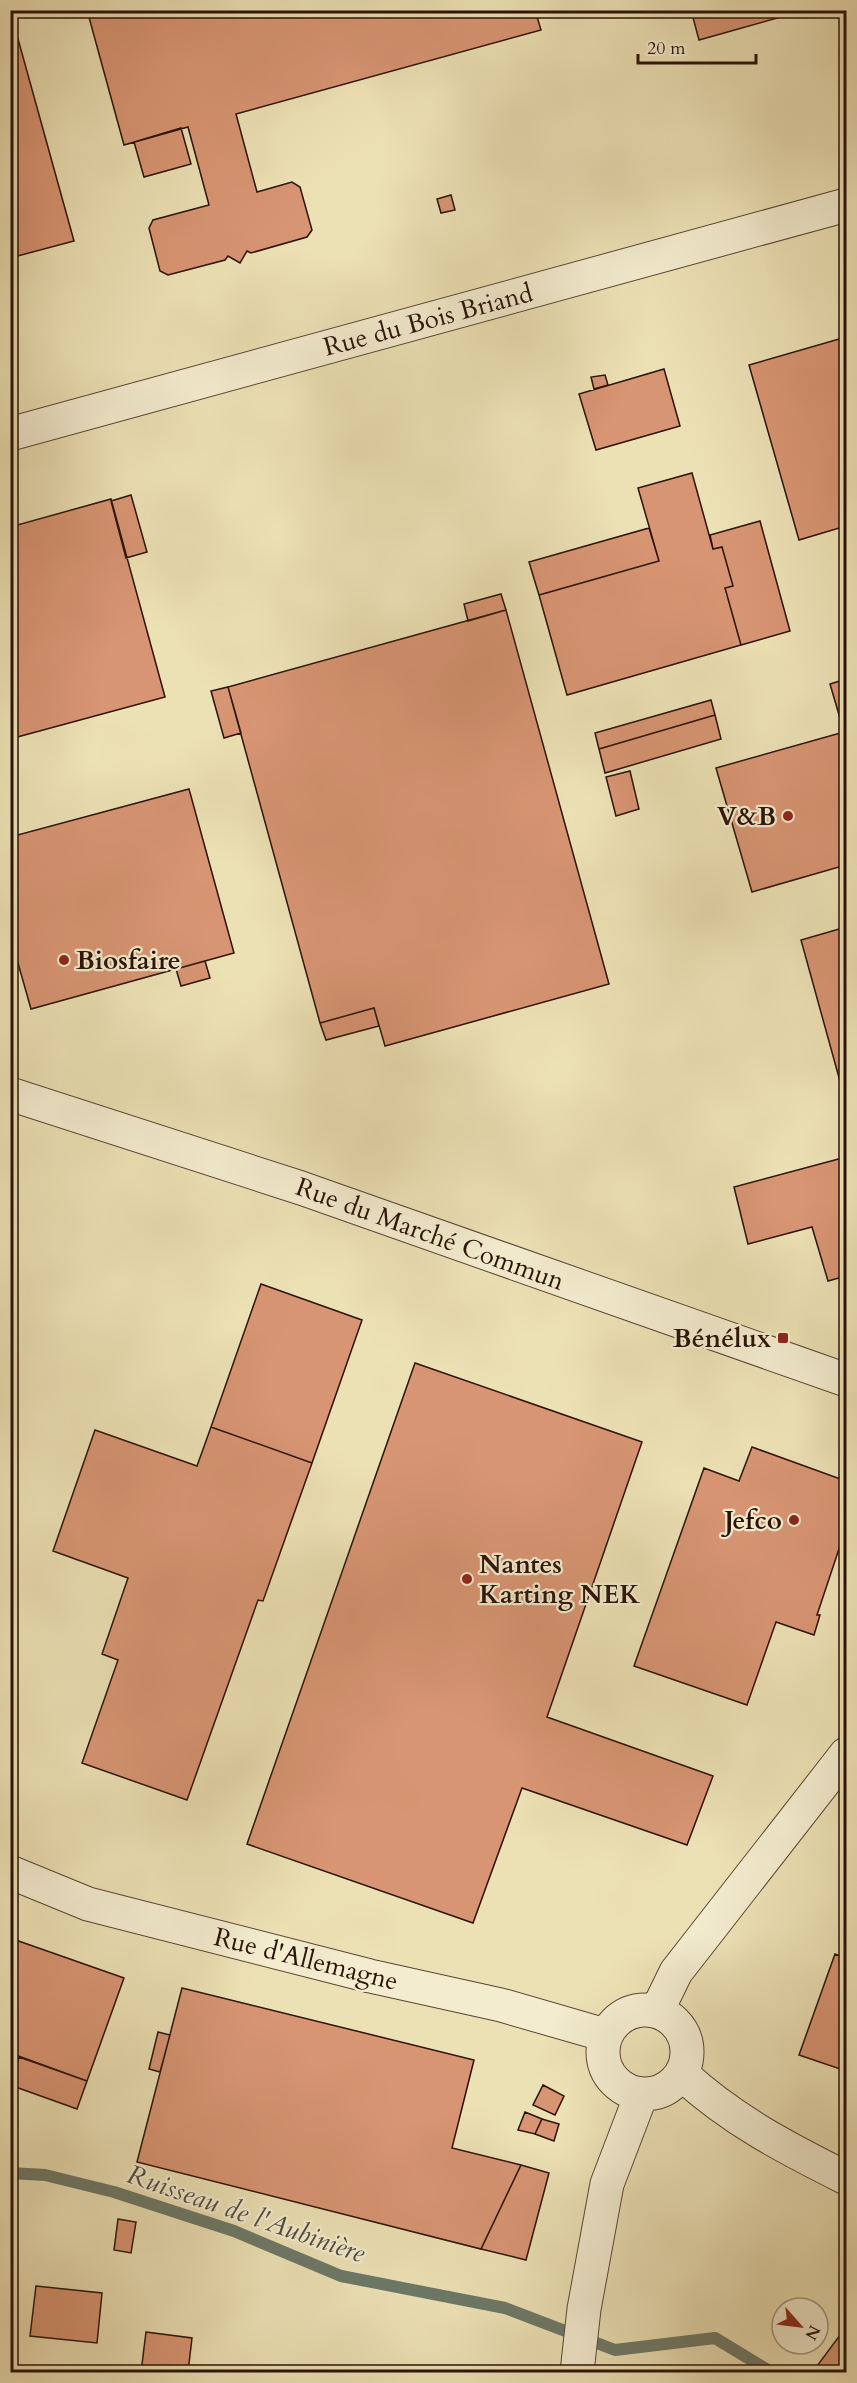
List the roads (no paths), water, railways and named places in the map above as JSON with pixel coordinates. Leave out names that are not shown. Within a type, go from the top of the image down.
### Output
[{"type":"street","name":"Rue du Bois Briand","points":[[10,435],[846,205]]},
{"type":"street","name":"Rue du Marché Commun","points":[[10,1094],[301,1188],[846,1380]]},
{"type":"street","points":[[657,2011],[676,1972],[846,1754]]},
{"type":"street","name":"Rue d'Allemagne","points":[[10,1872],[88,1904],[370,1976],[501,2005],[605,2036]]},
{"type":"street","points":[[657,2011],[678,2026],[684,2037],[687,2049],[682,2074],[664,2090],[640,2095],[617,2085],[608,2074],[602,2049],[605,2036],[612,2025],[632,2012],[657,2011]]},
{"type":"street","points":[[682,2074],[710,2100],[764,2137],[846,2178]]},
{"type":"street","points":[[577,2363],[583,2314],[607,2184],[640,2095]]},
{"type":"waterway","name":"Ruisseau de l'Aubinière","points":[[10,2173],[45,2175],[114,2192],[234,2231],[341,2276],[505,2308],[615,2350],[715,2338],[771,2372]]},
{"type":"place","name":"V&B","points":[[788,816]]},
{"type":"place","name":"Biosfaire","points":[[64,960]]},
{"type":"place","name":"Bénélux","points":[[783,1338]]},
{"type":"place","name":"Jefco","points":[[794,1520]]},
{"type":"place","name":"Nantes Karting NEK","points":[[467,1579]]}]
